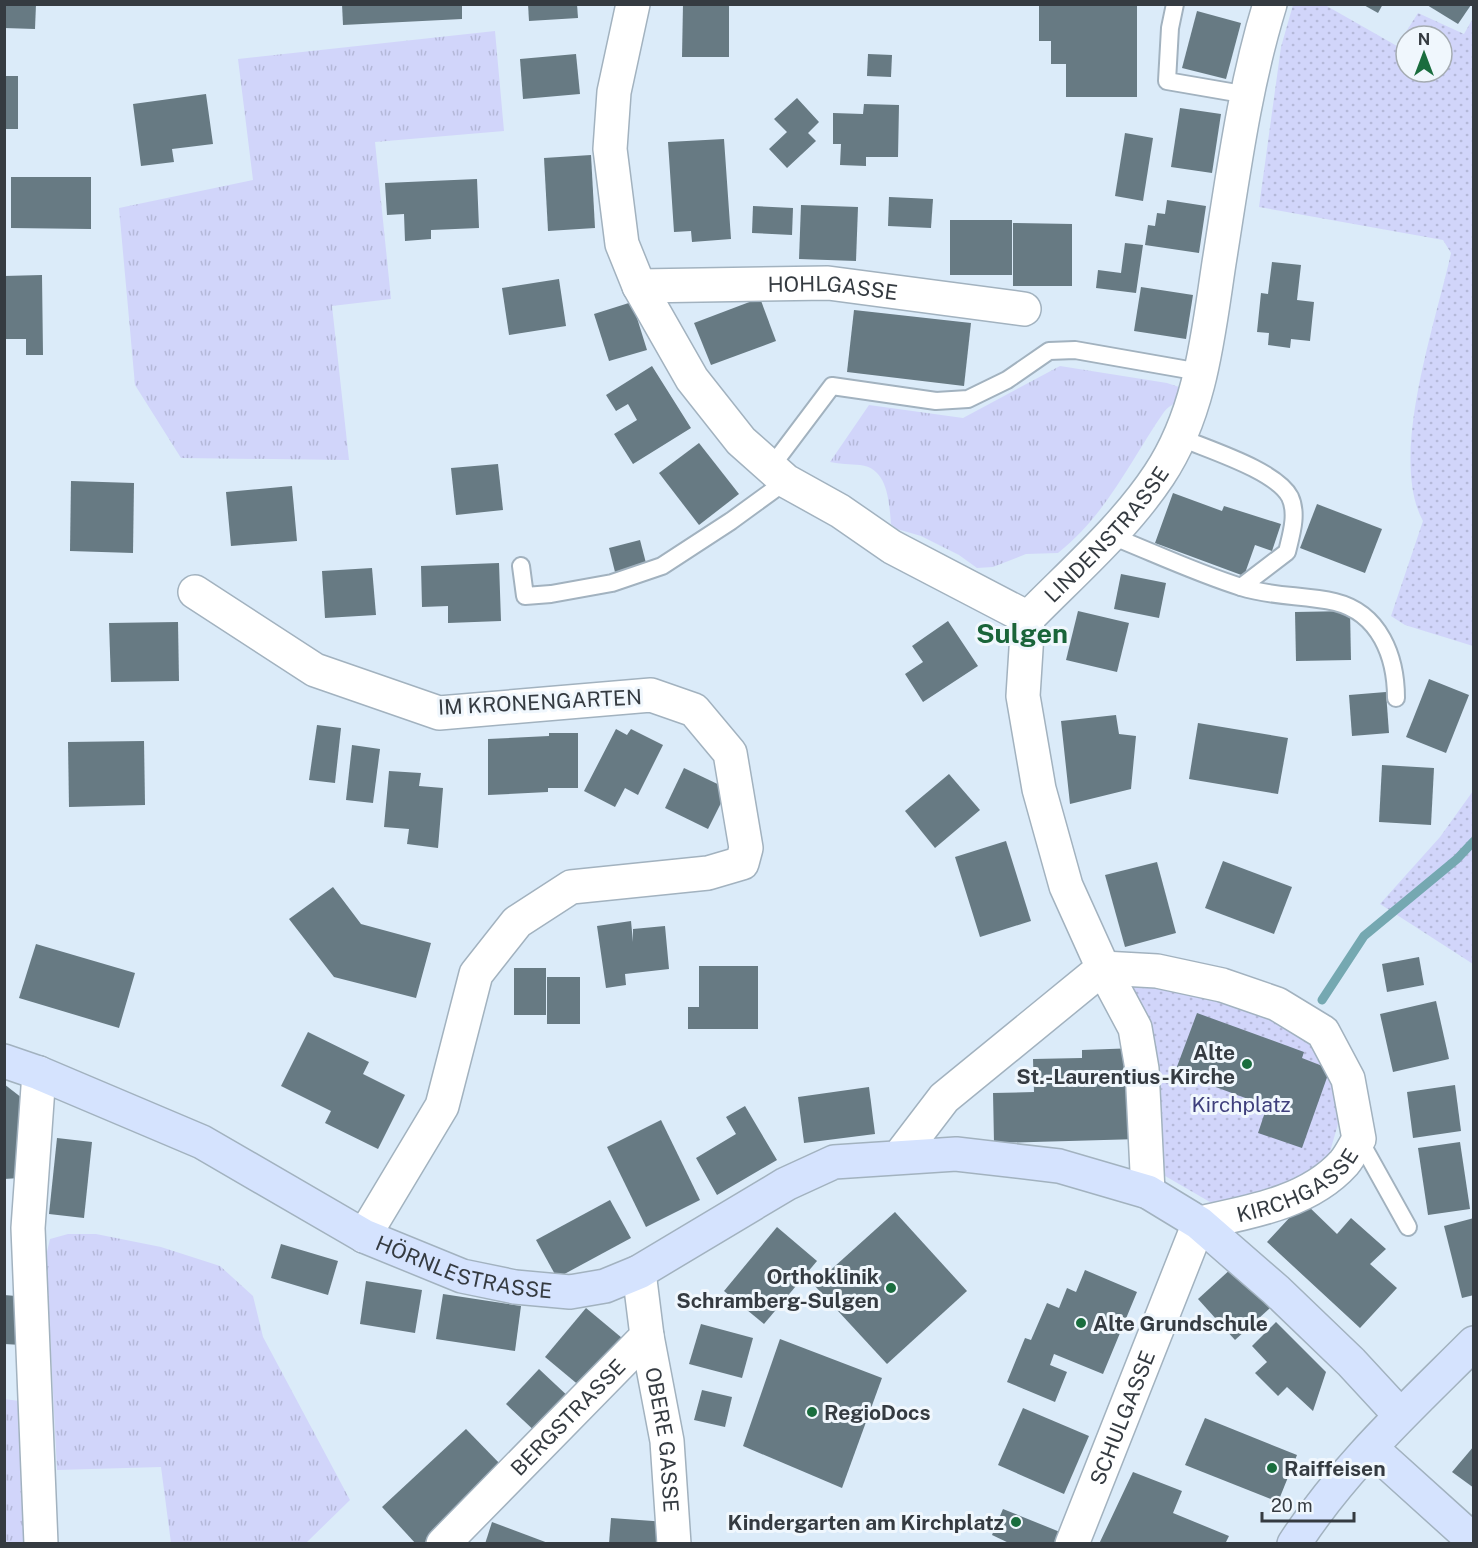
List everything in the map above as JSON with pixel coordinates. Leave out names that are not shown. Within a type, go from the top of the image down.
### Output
[{"type":"street","points":[[633,4],[614,93],[610,149],[622,244],[639,286],[692,379],[741,441],[778,474],[840,511],[892,547],[1028,618]]},
{"type":"street","name":"LINDENSTRASSE","points":[[1148,1191],[1142,1069],[1135,1028],[1102,968],[1066,886],[1039,789],[1023,696],[1028,618],[1109,535],[1160,475],[1189,418],[1208,341],[1262,7]]},
{"type":"street","name":"HOHLGASSE","points":[[639,286],[828,282],[1024,309]]},
{"type":"street","name":"IM KRONENGARTEN","points":[[195,592],[315,670],[439,713],[651,695],[694,710],[730,753],[746,848],[742,863],[708,873],[571,887],[517,922],[476,974],[442,1106],[364,1236]]},
{"type":"street","points":[[898,1157],[944,1098],[1102,968]]},
{"type":"street","name":"KIRCHGASSE","points":[[1102,968],[1157,971],[1222,985],[1277,1004],[1323,1032],[1348,1079],[1359,1139],[1345,1162],[1321,1183],[1270,1208],[1199,1223]]},
{"type":"street","name":"HÖRNLESTRASSE","points":[[4,1061],[39,1073],[202,1142],[364,1236],[462,1276],[515,1287],[570,1292],[605,1286],[639,1272],[786,1184],[834,1162],[898,1157]]},
{"type":"street","points":[[39,1073],[28,1228],[41,1544]]},
{"type":"street","points":[[898,1157],[956,1154],[1059,1166],[1148,1191],[1199,1223],[1276,1290],[1351,1362],[1400,1414]]},
{"type":"street","name":"SCHULGASSE","points":[[1072,1544],[1199,1223]]},
{"type":"street","points":[[639,1272],[647,1336]]},
{"type":"street","name":"BERGSTRASSE","points":[[443,1544],[647,1336]]},
{"type":"street","name":"OBERE GASSE","points":[[647,1336],[667,1441],[674,1544]]},
{"type":"street","points":[[1294,1544],[1321,1502],[1400,1414],[1461,1360],[1473,1343]]},
{"type":"street","points":[[1371,1448],[1473,1541]]},
{"type":"lane","points":[[1175,4],[1170,28],[1167,81],[1248,94]]},
{"type":"lane","points":[[521,566],[525,596],[612,583],[662,566],[731,521],[778,474],[832,386],[936,401],[968,399],[1007,380],[1049,351],[1086,352],[1200,372]]},
{"type":"lane","points":[[1179,438],[1267,476],[1283,487],[1290,498],[1293,513],[1287,552],[1241,587]]},
{"type":"lane","points":[[1109,535],[1241,587],[1276,596],[1338,603],[1361,614],[1377,628],[1387,647],[1393,662],[1396,698]]},
{"type":"lane","points":[[1359,1139],[1408,1227]]},
{"type":"green space","points":[[1293,5],[1325,5],[1394,44],[1394,84],[1454,84],[1454,29],[1464,34],[1473,18],[1473,646],[1405,625],[1391,616],[1423,521],[1414,494],[1410,462],[1413,427],[1426,352],[1451,253],[1443,240],[1259,207],[1281,47]]},
{"type":"green space","points":[[1418,13],[1442,24],[1411,24]]},
{"type":"green space","points":[[495,31],[504,131],[375,142],[391,299],[332,306],[349,460],[181,458],[135,385],[119,208],[253,180],[238,59]]},
{"type":"green space","points":[[1060,366],[1167,383],[1179,387],[1185,394],[1164,412],[1104,504],[1075,538],[1058,553],[1026,554],[993,567],[977,568],[959,555],[921,536],[897,529],[891,524],[888,496],[882,479],[876,472],[860,465],[830,462],[869,405],[963,418]]},
{"type":"green space","points":[[1473,791],[1473,964],[1380,904],[1440,837]]},
{"type":"green space","name":"Kirchplatz","points":[[1131,985],[1253,995],[1277,1004],[1330,1069],[1338,1124],[1325,1169],[1222,1209],[1160,1173]]},
{"type":"green space","points":[[68,1234],[96,1234],[161,1247],[220,1266],[253,1296],[263,1337],[350,1500],[306,1543],[171,1543],[161,1467],[57,1470],[46,1256],[50,1239]]},
{"type":"green space","points":[[4,1399],[27,1402],[32,1543],[5,1543]]},
{"type":"building","points":[[4,4],[36,4],[35,29],[4,28]]},
{"type":"building","points":[[342,4],[462,4],[462,19],[343,25]]},
{"type":"building","points":[[528,4],[577,4],[578,18],[529,21]]},
{"type":"building","points":[[683,4],[729,4],[729,57],[682,57]]},
{"type":"building","points":[[1039,4],[1137,4],[1137,97],[1066,97],[1066,64],[1051,64],[1051,41],[1039,41]]},
{"type":"building","points":[[1362,4],[1383,4],[1378,13]]},
{"type":"building","points":[[1427,5],[1471,5],[1458,24]]},
{"type":"building","points":[[1197,11],[1241,23],[1226,79],[1182,68]]},
{"type":"building","points":[[576,54],[580,94],[523,99],[520,59]]},
{"type":"building","points":[[868,54],[892,55],[891,77],[867,76]]},
{"type":"building","points":[[4,76],[18,76],[18,129],[4,129]]},
{"type":"building","points":[[206,94],[213,144],[172,149],[174,162],[141,166],[133,104]]},
{"type":"building","points":[[797,98],[819,122],[808,133],[816,141],[787,168],[769,149],[787,132],[774,119]]},
{"type":"building","points":[[864,104],[899,105],[898,157],[866,157],[866,166],[840,165],[841,144],[833,144],[833,113],[863,114]]},
{"type":"building","points":[[1180,108],[1221,114],[1212,173],[1171,167]]},
{"type":"building","points":[[1125,133],[1153,138],[1143,201],[1115,196]]},
{"type":"building","points":[[724,139],[731,239],[692,242],[691,231],[674,232],[668,142]]},
{"type":"building","points":[[591,155],[595,228],[548,231],[544,158]]},
{"type":"building","points":[[11,177],[91,177],[91,229],[11,228]]},
{"type":"building","points":[[477,179],[479,228],[431,230],[431,239],[405,241],[404,214],[387,215],[385,183]]},
{"type":"building","points":[[889,197],[933,199],[931,228],[888,226]]},
{"type":"building","points":[[1167,200],[1206,206],[1199,253],[1145,245],[1148,225],[1155,226],[1157,213],[1165,214]]},
{"type":"building","points":[[801,205],[858,207],[856,261],[799,259]]},
{"type":"building","points":[[753,206],[793,208],[792,235],[752,233]]},
{"type":"building","points":[[950,220],[1012,220],[1012,275],[950,275]]},
{"type":"building","points":[[1013,223],[1072,224],[1072,286],[1013,286]]},
{"type":"building","points":[[1125,243],[1143,245],[1136,293],[1096,288],[1098,270],[1121,273]]},
{"type":"building","points":[[1272,262],[1301,265],[1297,300],[1314,302],[1310,341],[1291,339],[1290,348],[1268,345],[1269,333],[1257,332],[1261,293],[1268,294]]},
{"type":"building","points":[[42,275],[43,355],[26,355],[26,339],[4,339],[4,276]]},
{"type":"building","points":[[559,279],[566,326],[509,335],[502,288]]},
{"type":"building","points":[[1141,287],[1193,295],[1186,339],[1134,331]]},
{"type":"building","points":[[760,298],[776,341],[711,365],[694,323]]},
{"type":"building","points":[[632,302],[647,350],[609,361],[594,314]]},
{"type":"building","points":[[854,310],[971,323],[964,386],[847,372]]},
{"type":"building","points":[[652,366],[691,428],[633,464],[614,434],[637,420],[628,404],[616,411],[606,395]]},
{"type":"building","points":[[699,443],[739,494],[699,525],[659,473]]},
{"type":"building","points":[[498,464],[503,510],[456,515],[451,468]]},
{"type":"building","points":[[71,481],[134,483],[133,553],[70,551]]},
{"type":"building","points":[[292,486],[297,541],[231,546],[226,492]]},
{"type":"building","points":[[1173,493],[1222,511],[1224,506],[1281,524],[1272,551],[1255,545],[1244,576],[1155,543]]},
{"type":"building","points":[[1317,504],[1382,529],[1365,573],[1300,548]]},
{"type":"building","points":[[640,540],[646,563],[615,572],[609,548]]},
{"type":"building","points":[[499,563],[501,621],[448,623],[448,606],[422,607],[421,566]]},
{"type":"building","points":[[372,568],[376,615],[325,618],[322,571]]},
{"type":"building","points":[[1121,574],[1166,583],[1159,618],[1114,609]]},
{"type":"building","points":[[1078,611],[1129,623],[1117,672],[1066,660]]},
{"type":"building","points":[[1350,611],[1351,660],[1296,661],[1295,612]]},
{"type":"building","points":[[948,621],[978,666],[923,702],[905,674],[923,662],[912,646]]},
{"type":"building","points":[[178,622],[179,681],[111,682],[109,623]]},
{"type":"building","points":[[1429,679],[1469,695],[1446,753],[1406,737]]},
{"type":"building","points":[[1386,692],[1389,733],[1352,736],[1349,695]]},
{"type":"building","points":[[1116,715],[1119,734],[1136,736],[1131,789],[1070,804],[1061,721]]},
{"type":"building","points":[[1198,723],[1288,738],[1278,794],[1189,779]]},
{"type":"building","points":[[317,725],[341,728],[335,783],[309,780]]},
{"type":"building","points":[[616,729],[627,735],[631,729],[663,745],[638,795],[625,788],[615,807],[584,791]]},
{"type":"building","points":[[549,733],[578,733],[578,788],[548,788],[548,792],[488,795],[488,739],[549,736]]},
{"type":"building","points":[[144,741],[145,805],[69,807],[68,742]]},
{"type":"building","points":[[352,745],[380,749],[373,803],[346,800]]},
{"type":"building","points":[[1382,765],[1434,768],[1431,825],[1379,822]]},
{"type":"building","points":[[684,768],[728,789],[708,829],[665,808]]},
{"type":"building","points":[[389,771],[421,773],[419,786],[443,788],[438,848],[407,844],[409,829],[384,827]]},
{"type":"building","points":[[949,774],[980,810],[935,848],[905,811]]},
{"type":"building","points":[[1006,841],[1031,921],[980,937],[955,857]]},
{"type":"building","points":[[1223,861],[1292,887],[1274,934],[1205,908]]},
{"type":"building","points":[[1157,862],[1176,933],[1125,947],[1105,875]]},
{"type":"building","points":[[333,887],[361,924],[431,943],[416,998],[334,977],[289,919]]},
{"type":"building","points":[[631,921],[633,942],[633,929],[665,926],[669,969],[625,974],[626,985],[606,988],[597,926]]},
{"type":"building","points":[[36,944],[135,973],[119,1028],[19,998]]},
{"type":"building","points":[[1419,957],[1424,985],[1387,992],[1382,964]]},
{"type":"building","points":[[699,966],[758,966],[758,1029],[688,1029],[688,1007],[699,1007]]},
{"type":"building","points":[[514,968],[546,968],[546,1015],[514,1015]]},
{"type":"building","points":[[547,977],[580,977],[580,1024],[547,1024]]},
{"type":"building","points":[[1436,1001],[1449,1059],[1393,1072],[1380,1014]]},
{"type":"building","name":"Alte St.-Laurentius-Kirche","points":[[1197,1013],[1304,1052],[1302,1058],[1330,1069],[1302,1148],[1258,1133],[1267,1106],[1175,1072]]},
{"type":"building","points":[[308,1032],[369,1062],[363,1074],[405,1095],[378,1149],[325,1123],[331,1111],[281,1086]]},
{"type":"building","points":[[1137,1048],[1139,1139],[994,1143],[993,1093],[1034,1092],[1033,1059],[1082,1058],[1082,1050]]},
{"type":"building","points":[[4,1084],[31,1105],[20,1178],[4,1179]]},
{"type":"building","points":[[1455,1085],[1461,1131],[1413,1138],[1407,1092]]},
{"type":"building","points":[[869,1087],[875,1134],[804,1143],[798,1097]]},
{"type":"building","points":[[745,1106],[777,1160],[717,1195],[696,1158],[736,1134],[726,1117]]},
{"type":"building","points":[[661,1120],[700,1200],[646,1227],[607,1147]]},
{"type":"building","points":[[57,1138],[92,1142],[84,1218],[49,1214]]},
{"type":"building","points":[[1460,1142],[1470,1209],[1428,1215],[1418,1148]]},
{"type":"building","points":[[610,1200],[631,1238],[557,1278],[536,1240]]},
{"type":"building","points":[[1304,1202],[1337,1234],[1351,1218],[1386,1249],[1370,1264],[1397,1288],[1360,1328],[1267,1242]]},
{"type":"building","name":"Orthoklinik Schramberg-Sulgen","points":[[895,1212],[967,1291],[887,1364],[814,1285]]},
{"type":"building","points":[[1474,1218],[1474,1295],[1462,1298],[1444,1226]]},
{"type":"building","points":[[777,1227],[817,1261],[764,1324],[724,1291]]},
{"type":"building","points":[[281,1244],[338,1261],[328,1295],[271,1278]]},
{"type":"building","points":[[1233,1267],[1270,1308],[1235,1340],[1198,1299]]},
{"type":"building","name":"Alte Grundschule","points":[[1085,1270],[1137,1292],[1103,1374],[1054,1354],[1050,1365],[1067,1372],[1055,1402],[1007,1382],[1025,1338],[1031,1340],[1047,1303],[1059,1308],[1067,1288],[1076,1292]]},
{"type":"building","points":[[366,1281],[422,1290],[415,1333],[360,1324]]},
{"type":"building","points":[[443,1294],[521,1306],[515,1351],[436,1339]]},
{"type":"building","points":[[4,1295],[28,1297],[22,1345],[4,1344]]},
{"type":"building","points":[[586,1308],[622,1338],[581,1387],[545,1357]]},
{"type":"building","points":[[1276,1322],[1326,1372],[1313,1411],[1287,1387],[1278,1396],[1255,1373],[1267,1362],[1252,1346]]},
{"type":"building","points":[[701,1324],[753,1338],[742,1378],[689,1364]]},
{"type":"building","name":"RegioDocs","points":[[780,1339],[882,1378],[842,1488],[743,1446]]},
{"type":"building","points":[[539,1369],[572,1400],[539,1435],[506,1404]]},
{"type":"building","points":[[702,1390],[732,1397],[725,1427],[694,1420]]},
{"type":"building","points":[[1023,1408],[1089,1436],[1064,1494],[998,1465]]},
{"type":"building","points":[[1205,1418],[1297,1455],[1278,1502],[1185,1465]]},
{"type":"building","points":[[466,1429],[503,1467],[423,1544],[416,1544],[382,1507]]},
{"type":"building","points":[[1474,1446],[1474,1488],[1452,1472]]},
{"type":"building","points":[[1133,1472],[1182,1491],[1173,1513],[1229,1536],[1225,1544],[1099,1544]]},
{"type":"building","name":"Kindergarten am Kirchplatz","points":[[1003,1509],[1065,1534],[1061,1544],[1011,1544],[992,1535]]},
{"type":"building","points":[[611,1518],[667,1522],[665,1544],[609,1544]]},
{"type":"building","points":[[492,1522],[548,1543],[548,1544],[485,1544]]},
{"type":"waterway","points":[[1322,1000],[1364,936],[1457,859],[1474,841]]},
{"type":"place","name":"Alte St.-Laurentius-Kirche","points":[[1247,1064]]},
{"type":"place","name":"Orthoklinik Schramberg-Sulgen","points":[[891,1288]]},
{"type":"place","name":"Alte Grundschule","points":[[1081,1323]]},
{"type":"place","name":"RegioDocs","points":[[812,1412]]},
{"type":"place","name":"Raiffeisen","points":[[1272,1468]]},
{"type":"place","name":"Kindergarten am Kirchplatz","points":[[1016,1522]]},
{"type":"district","name":"Sulgen","points":[[1022,633]]}]
